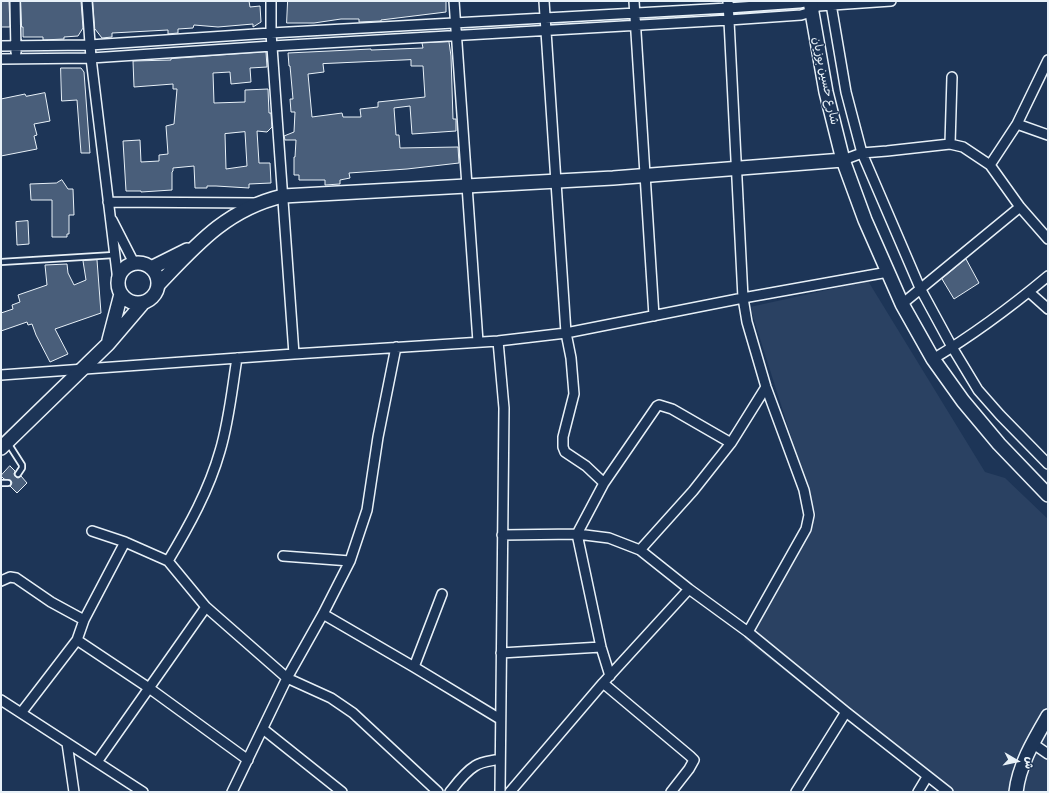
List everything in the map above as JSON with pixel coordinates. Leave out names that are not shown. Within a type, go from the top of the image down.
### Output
[{"type":"main road","name":"شارع حسين بوزيان","points":[[812,5],[826,92],[843,160],[865,220],[902,304],[933,359],[963,401],[999,444],[1048,495]]},
{"type":"main road","points":[[158,285],[209,233],[242,210],[258,203],[283,196],[613,178],[737,170],[843,160]]},
{"type":"main road","points":[[151,268],[194,247]]},
{"type":"main road","points":[[4,445],[108,344],[143,303],[153,296],[157,291],[158,285],[156,273],[151,268],[140,263],[134,263],[123,270],[108,344]]},
{"type":"main road","points":[[119,287],[125,298],[130,302],[143,303]]},
{"type":"main road","points":[[1016,792],[1024,761],[1032,743],[1048,716]]},
{"type":"street","points":[[15,1],[16,58]]},
{"type":"street","points":[[87,1],[91,58],[119,287]]},
{"type":"street","points":[[271,1],[271,33],[294,354]]},
{"type":"street","points":[[454,1],[478,342]]},
{"type":"street","points":[[544,1],[566,333],[571,358],[574,394],[563,437],[563,447],[565,452],[586,466],[604,483]]},
{"type":"street","points":[[634,1],[654,316]]},
{"type":"street","points":[[1,46],[90,45],[271,33],[545,19],[728,5],[799,3],[812,5],[892,1]]},
{"type":"street","points":[[832,4],[846,92],[862,153],[920,288],[952,347],[978,390],[1048,464]]},
{"type":"street","points":[[728,5],[743,298],[747,322],[766,387],[804,490],[809,515],[806,529],[748,632]]},
{"type":"street","points":[[1,59],[91,58],[456,35],[546,31],[636,24],[729,20],[801,15],[812,5]]},
{"type":"street","points":[[990,165],[1017,124],[1048,60]]},
{"type":"street","points":[[950,144],[952,77]]},
{"type":"street","points":[[1017,124],[1048,135]]},
{"type":"street","points":[[843,160],[862,153],[950,144],[963,147],[990,165],[1020,207],[1048,239]]},
{"type":"street","points":[[108,202],[258,203]]},
{"type":"street","points":[[902,304],[1020,207]]},
{"type":"street","points":[[109,213],[134,263]]},
{"type":"street","points":[[1,375],[498,341],[566,333],[743,298],[888,272]]},
{"type":"street","points":[[933,359],[1029,292],[1048,276]]},
{"type":"street","points":[[1029,292],[1048,309]]},
{"type":"street","points":[[498,341],[504,408],[500,792]]},
{"type":"street","points":[[232,792],[287,678],[323,614],[350,561],[367,510],[378,437],[396,347]]},
{"type":"street","points":[[168,561],[184,534],[213,473],[229,410],[237,358]]},
{"type":"street","points":[[640,550],[693,491],[731,443],[766,387]]},
{"type":"street","points":[[610,676],[601,647],[577,534],[604,483],[654,409],[659,405],[672,409],[731,443]]},
{"type":"street","points":[[92,531],[125,542],[168,561],[206,607],[287,678],[331,698],[353,713],[438,792]]},
{"type":"street","points":[[502,535],[577,534],[610,538],[640,550],[689,589],[748,632],[846,712],[948,792]]},
{"type":"street","points":[[21,713],[77,640],[84,620],[125,542]]},
{"type":"street","points":[[283,556],[350,561]]},
{"type":"street","points":[[1,581],[10,577],[16,578],[51,602],[84,620]]},
{"type":"street","points":[[510,792],[603,683],[689,589]]},
{"type":"street","points":[[414,667],[442,594]]},
{"type":"street","points":[[97,762],[206,607]]},
{"type":"street","points":[[323,614],[500,719]]},
{"type":"street","points":[[77,640],[149,688],[248,760]]},
{"type":"street","points":[[501,653],[601,647]]},
{"type":"street","points":[[603,683],[693,759],[692,766],[671,792]]},
{"type":"street","points":[[1,700],[143,792]]},
{"type":"street","points":[[796,792],[846,712]]},
{"type":"street","points":[[263,729],[342,792]]},
{"type":"street","points":[[67,743],[74,792]]},
{"type":"street","points":[[1032,743],[1048,754]]},
{"type":"street","points":[[450,792],[463,776],[475,766],[483,762],[500,759]]},
{"type":"street","points":[[918,792],[928,777]]},
{"type":"lane","points":[[1,262],[114,254]]},
{"type":"lane","points":[[4,445],[22,465],[22,468],[18,474]]},
{"type":"lane","points":[[1,483],[8,483]]},
{"type":"shaded area","points":[[868,281],[985,472],[1005,478],[1048,519],[1048,792],[940,792],[744,639],[816,515],[750,307]]},
{"type":"building","points":[[1,1],[9,1],[10,27],[1,27]]},
{"type":"building","points":[[21,1],[81,1],[83,28],[78,36],[64,37],[64,39],[43,40],[43,37],[23,37]]},
{"type":"building","points":[[93,1],[249,1],[250,7],[260,6],[261,22],[253,27],[253,24],[218,27],[194,25],[193,28],[178,29],[178,33],[168,34],[168,30],[112,33],[112,37],[102,38],[95,29]]},
{"type":"building","points":[[288,1],[446,1],[446,12],[381,21],[359,22],[359,19],[341,19],[314,23],[287,23]]},
{"type":"building","points":[[449,42],[451,56],[453,119],[456,119],[456,131],[412,134],[410,106],[394,108],[396,135],[399,135],[400,148],[458,147],[459,163],[407,169],[349,173],[350,178],[340,180],[340,184],[325,185],[325,180],[299,180],[299,175],[294,175],[296,140],[285,140],[284,136],[294,132],[295,112],[291,112],[290,99],[293,99],[288,53],[423,48],[422,43]],"holes":[[[411,60],[411,66],[423,66],[425,97],[378,102],[378,107],[360,109],[361,117],[343,117],[342,113],[312,117],[308,74],[324,72],[323,64]]]},
{"type":"building","points":[[266,52],[267,67],[250,68],[251,82],[231,84],[230,72],[213,73],[214,103],[245,102],[245,90],[268,89],[269,113],[271,113],[272,127],[267,132],[257,131],[259,163],[270,163],[271,183],[249,184],[249,188],[207,186],[207,188],[195,188],[194,166],[173,168],[172,190],[141,192],[126,191],[123,141],[140,140],[141,162],[159,161],[159,155],[168,154],[166,126],[174,124],[177,89],[173,89],[173,84],[134,87],[133,61]],"holes":[[[245,132],[247,166],[226,169],[225,134]]]},
{"type":"building","points":[[61,68],[81,68],[84,72],[90,153],[81,153],[77,100],[62,101]]},
{"type":"building","points":[[45,93],[50,121],[34,124],[37,135],[34,136],[37,149],[1,156],[1,99],[25,94],[26,96]]},
{"type":"building","points":[[62,180],[68,189],[73,189],[74,215],[69,215],[69,234],[67,234],[67,237],[52,237],[52,200],[31,200],[30,184],[56,183]]},
{"type":"building","points":[[28,221],[29,244],[17,245],[16,222]]},
{"type":"building","points":[[966,259],[979,283],[954,299],[942,279]]},
{"type":"building","points":[[97,260],[101,313],[55,329],[68,354],[50,362],[32,324],[28,325],[27,322],[1,331],[1,313],[13,309],[12,305],[20,302],[18,295],[47,285],[45,265],[67,264],[68,273],[74,285],[86,280],[83,261]]},
{"type":"building","points":[[10,466],[15,471],[14,474],[16,477],[18,478],[21,476],[27,483],[17,493],[10,486],[12,483],[11,481],[4,479],[1,476]]}]
